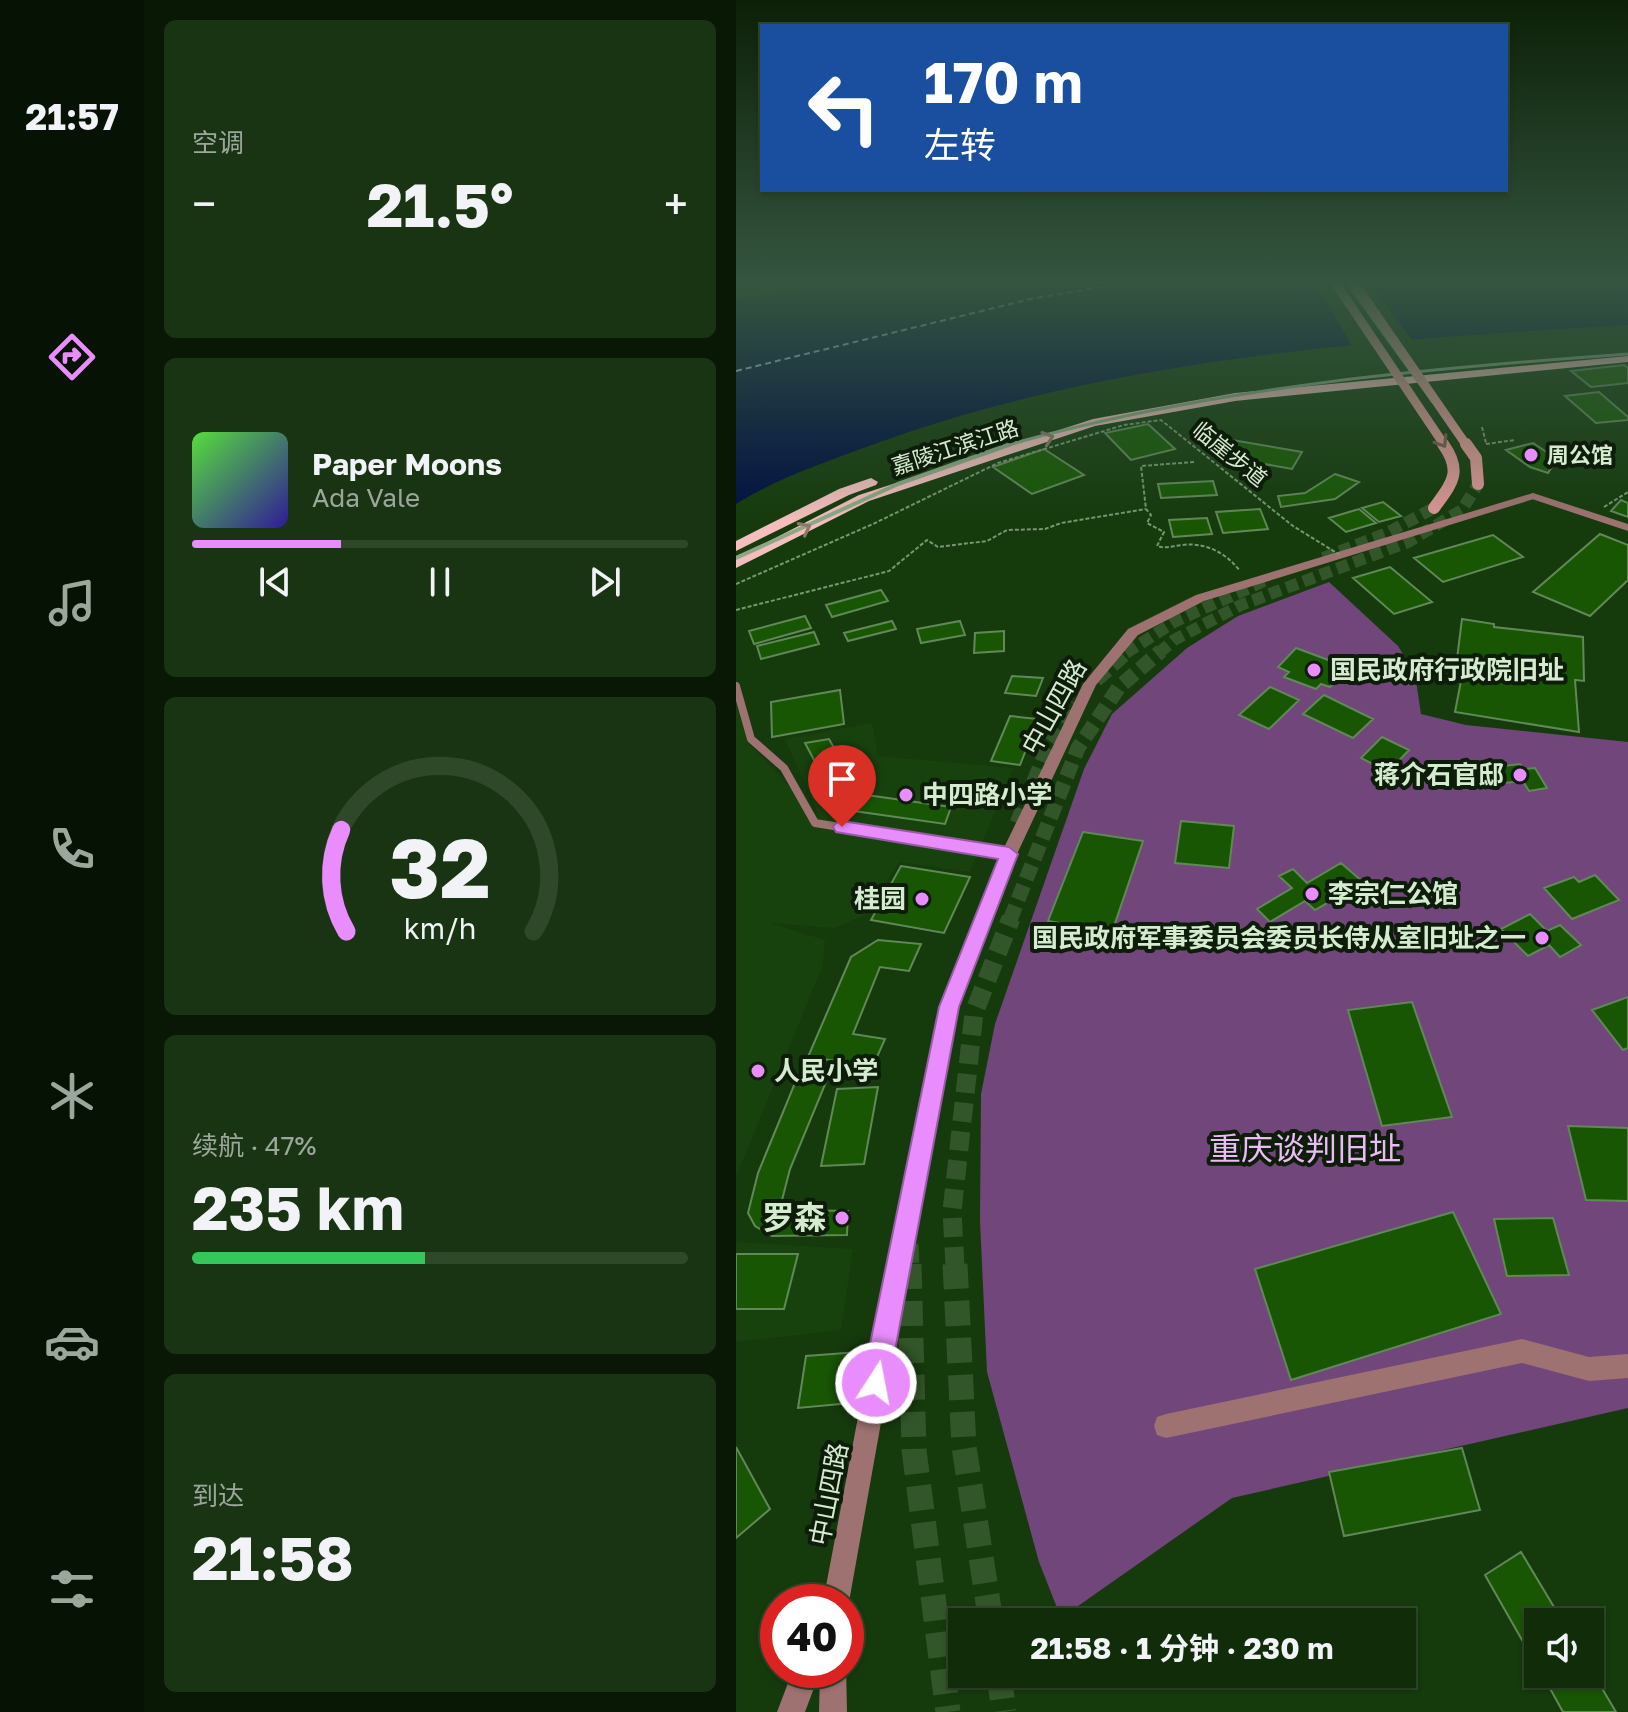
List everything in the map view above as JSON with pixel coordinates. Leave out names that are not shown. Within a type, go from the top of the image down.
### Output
[{"type":"main road","points":[[1390,364],[1453,458],[1454,480],[1434,508]]},
{"type":"main road","points":[[1411,364],[1476,458],[1478,484]]},
{"type":"main road","name":"嘉陵江滨江路","points":[[736,547],[844,492],[1081,414],[1230,385],[1438,364]]},
{"type":"main road","name":"嘉陵江滨江路","points":[[736,564],[864,498],[1093,423],[1235,397],[1577,364]]},
{"type":"street","name":"中山四路","points":[[838,1584],[949,1007],[1009,854],[1090,684],[1133,632],[1200,598],[1533,496],[1591,515]]},
{"type":"street","points":[[1591,515],[1628,528]]},
{"type":"street","points":[[1166,1426],[1522,1351],[1589,1369],[1628,1366]]},
{"type":"street","points":[[791,1712],[800,1688]]},
{"type":"street","points":[[833,1712],[834,1688]]},
{"type":"lane","points":[[736,686],[751,739],[784,768],[815,823],[1009,854]]},
{"type":"path","name":"临崖步道","points":[[736,584],[873,524],[998,463],[1124,425],[1161,420],[1293,526],[1340,555]]},
{"type":"path","points":[[1482,427],[1491,454]]},
{"type":"path","points":[[1486,444],[1515,440]]},
{"type":"path","points":[[1194,462],[1141,466],[1146,509],[1151,515],[1147,523],[1164,532],[1157,546],[1167,549],[1178,544],[1202,546],[1231,558],[1242,575],[1252,582]]},
{"type":"path","points":[[1591,515],[1628,492]]},
{"type":"path","points":[[736,610],[889,571],[927,540],[938,547],[987,541],[1007,530],[1045,529],[1061,523],[1146,509]]},
{"type":"shaded area","points":[[736,364],[1206,364],[1053,392],[960,416],[818,465],[768,486],[736,504]]},
{"type":"shaded area","points":[[736,703],[748,742],[821,820],[785,739],[872,723],[878,756],[1013,768],[970,872],[899,862],[867,914],[834,928],[770,923],[825,940],[823,965],[736,1177]]},
{"type":"shaded area","points":[[736,1242],[853,1249],[841,1330],[736,1342]]},
{"type":"green space","name":"重庆谈判旧址","points":[[1329,582],[1398,646],[1415,674],[1421,714],[1466,725],[1628,742],[1628,1408],[1232,1498],[1075,1608],[1057,1608],[1039,1562],[987,1372],[980,1221],[981,1094],[995,1024],[1084,769],[1112,714],[1187,648],[1238,616]]},
{"type":"building","points":[[1624,365],[1628,368],[1628,383],[1591,387],[1571,371]]},
{"type":"building","points":[[1599,392],[1628,420],[1596,423],[1565,396]]},
{"type":"building","points":[[1148,424],[1175,449],[1131,460],[1105,433]]},
{"type":"building","points":[[1232,440],[1302,452],[1292,469],[1220,456]]},
{"type":"building","name":"周公馆","points":[[1533,443],[1557,459],[1548,473],[1530,467],[1506,450]]},
{"type":"building","points":[[1044,449],[1084,475],[1032,494],[993,467]]},
{"type":"building","points":[[1335,474],[1359,482],[1335,499],[1281,507],[1278,496],[1305,493]]},
{"type":"building","points":[[1213,481],[1217,495],[1161,498],[1158,484]]},
{"type":"building","points":[[1621,500],[1628,503],[1628,517],[1611,511]]},
{"type":"building","points":[[1383,502],[1401,516],[1379,522],[1362,508]]},
{"type":"building","points":[[1260,509],[1268,529],[1223,533],[1216,512]]},
{"type":"building","points":[[1359,509],[1376,523],[1346,532],[1329,518]]},
{"type":"building","points":[[1207,518],[1212,534],[1173,537],[1169,520]]},
{"type":"building","points":[[1600,534],[1628,545],[1628,580],[1590,616],[1533,592]]},
{"type":"building","points":[[1493,535],[1523,557],[1443,582],[1414,558]]},
{"type":"building","points":[[1390,567],[1432,602],[1394,614],[1353,578]]},
{"type":"building","points":[[881,590],[888,601],[832,617],[826,605]]},
{"type":"building","points":[[805,616],[811,628],[754,644],[749,631]]},
{"type":"building","points":[[1462,619],[1494,624],[1494,627],[1583,637],[1584,681],[1575,680],[1579,732],[1455,712],[1465,660],[1457,659]]},
{"type":"building","points":[[892,621],[896,629],[848,641],[844,633]]},
{"type":"building","points":[[960,621],[965,635],[921,643],[917,629]]},
{"type":"building","points":[[1004,631],[1004,651],[974,653],[975,633]]},
{"type":"building","points":[[814,632],[819,644],[761,659],[757,646]]},
{"type":"building","name":"国民政府行政院旧址","points":[[1296,648],[1347,667],[1330,687],[1321,684],[1316,689],[1284,677],[1289,672],[1278,667]]},
{"type":"building","points":[[1012,676],[1043,678],[1036,696],[1005,693]]},
{"type":"building","points":[[1270,687],[1299,700],[1269,729],[1239,715]]},
{"type":"building","points":[[840,690],[844,724],[772,737],[771,702]]},
{"type":"building","points":[[1324,695],[1373,719],[1353,738],[1303,714]]},
{"type":"building","points":[[1010,716],[1038,719],[1020,765],[991,761]]},
{"type":"building","points":[[1382,737],[1409,750],[1388,772],[1361,758]]},
{"type":"building","points":[[829,739],[860,794],[951,807],[945,824],[840,809],[805,743]]},
{"type":"building","name":"蒋介石官邸","points":[[1520,764],[1523,769],[1535,768],[1547,788],[1529,791],[1523,781],[1504,783],[1495,767]]},
{"type":"building","points":[[1181,821],[1234,826],[1229,868],[1175,863]]},
{"type":"building","points":[[1083,832],[1143,841],[1112,932],[1048,921]]},
{"type":"building","name":"李宗仁公馆","points":[[1341,863],[1363,882],[1315,910],[1305,901],[1270,922],[1257,909],[1292,888],[1279,876],[1293,869],[1307,883]]},
{"type":"building","name":"桂园","points":[[901,866],[970,877],[944,933],[871,920]]},
{"type":"building","points":[[1595,875],[1619,900],[1572,919],[1544,888],[1574,877],[1579,882]]},
{"type":"building","name":"国民政府军事委员会委员长侍从室旧址之一","points":[[1530,914],[1547,931],[1560,925],[1581,945],[1560,957],[1549,945],[1528,956],[1501,929]]},
{"type":"building","points":[[878,940],[921,944],[909,971],[880,967],[853,1034],[885,1039],[873,1066],[808,1057],[851,957]]},
{"type":"building","points":[[1628,997],[1628,1048],[1623,1050],[1592,1010]]},
{"type":"building","points":[[1412,1002],[1452,1117],[1382,1126],[1348,1010]]},
{"type":"building","points":[[797,1078],[826,1082],[790,1169],[782,1200],[796,1210],[848,1211],[847,1235],[772,1236],[755,1226],[748,1213],[758,1173]]},
{"type":"building","points":[[878,1087],[864,1164],[821,1166],[837,1089]]},
{"type":"building","points":[[1568,1126],[1628,1128],[1628,1201],[1586,1200]]},
{"type":"building","points":[[1453,1212],[1501,1314],[1291,1380],[1255,1269]]},
{"type":"building","points":[[1553,1218],[1569,1275],[1507,1276],[1494,1219]]},
{"type":"building","points":[[736,1254],[798,1254],[784,1309],[736,1309]]},
{"type":"building","points":[[858,1352],[851,1403],[798,1408],[806,1356]]},
{"type":"building","points":[[736,1447],[770,1509],[736,1538]]},
{"type":"building","points":[[1462,1448],[1480,1510],[1344,1536],[1329,1472]]},
{"type":"building","points":[[1521,1552],[1555,1608],[1524,1608],[1524,1643],[1485,1575]]},
{"type":"building","points":[[1550,1688],[1602,1688],[1616,1712],[1563,1712]]},
{"type":"ferry route","points":[[736,371],[765,364]]},
{"type":"tunnel","points":[[1159,653],[1174,640],[1241,605],[1408,542],[1462,510],[1478,484]]},
{"type":"tunnel","points":[[1323,558],[1387,533],[1434,508]]},
{"type":"tunnel","points":[[1126,653],[1174,622],[1264,581]]},
{"type":"tunnel","points":[[1096,680],[1128,651]]},
{"type":"tunnel","points":[[1010,920],[1078,748],[1119,687],[1161,651]]},
{"type":"tunnel","points":[[1017,823],[1050,742],[1077,705]]},
{"type":"tunnel","points":[[955,1266],[952,1211],[974,1013],[1011,918]]},
{"type":"tunnel","points":[[909,1244],[910,1266]]},
{"type":"tunnel","points":[[909,1264],[914,1450],[948,1712]]},
{"type":"tunnel","points":[[955,1264],[964,1447],[989,1608]]},
{"type":"tunnel","points":[[1001,1688],[1004,1712]]},
{"type":"railway","points":[[1406,364],[1412,372]]},
{"type":"railway","points":[[1412,372],[1508,364]]},
{"type":"railway","points":[[1009,445],[1158,409],[1235,395],[1412,372]]},
{"type":"railway","points":[[1412,372],[1465,438]]},
{"type":"railway","points":[[736,558],[898,484],[1009,445]]},
{"type":"railway","points":[[1004,446],[1009,445]]},
{"type":"place","name":"周公馆","points":[[1531,455]]},
{"type":"place","name":"国民政府行政院旧址","points":[[1314,670]]},
{"type":"place","name":"蒋介石官邸","points":[[1520,775]]},
{"type":"place","name":"中四路小学","points":[[906,795]]},
{"type":"place","name":"李宗仁公馆","points":[[1312,894]]},
{"type":"place","name":"桂园","points":[[922,899]]},
{"type":"place","name":"国民政府军事委员会委员长侍从室旧址之一","points":[[1542,938]]},
{"type":"place","name":"人民小学","points":[[758,1071]]},
{"type":"place","name":"罗森","points":[[842,1218]]},
{"type":"route","points":[[842,827],[1009,854],[949,1007],[876,1383]]}]
